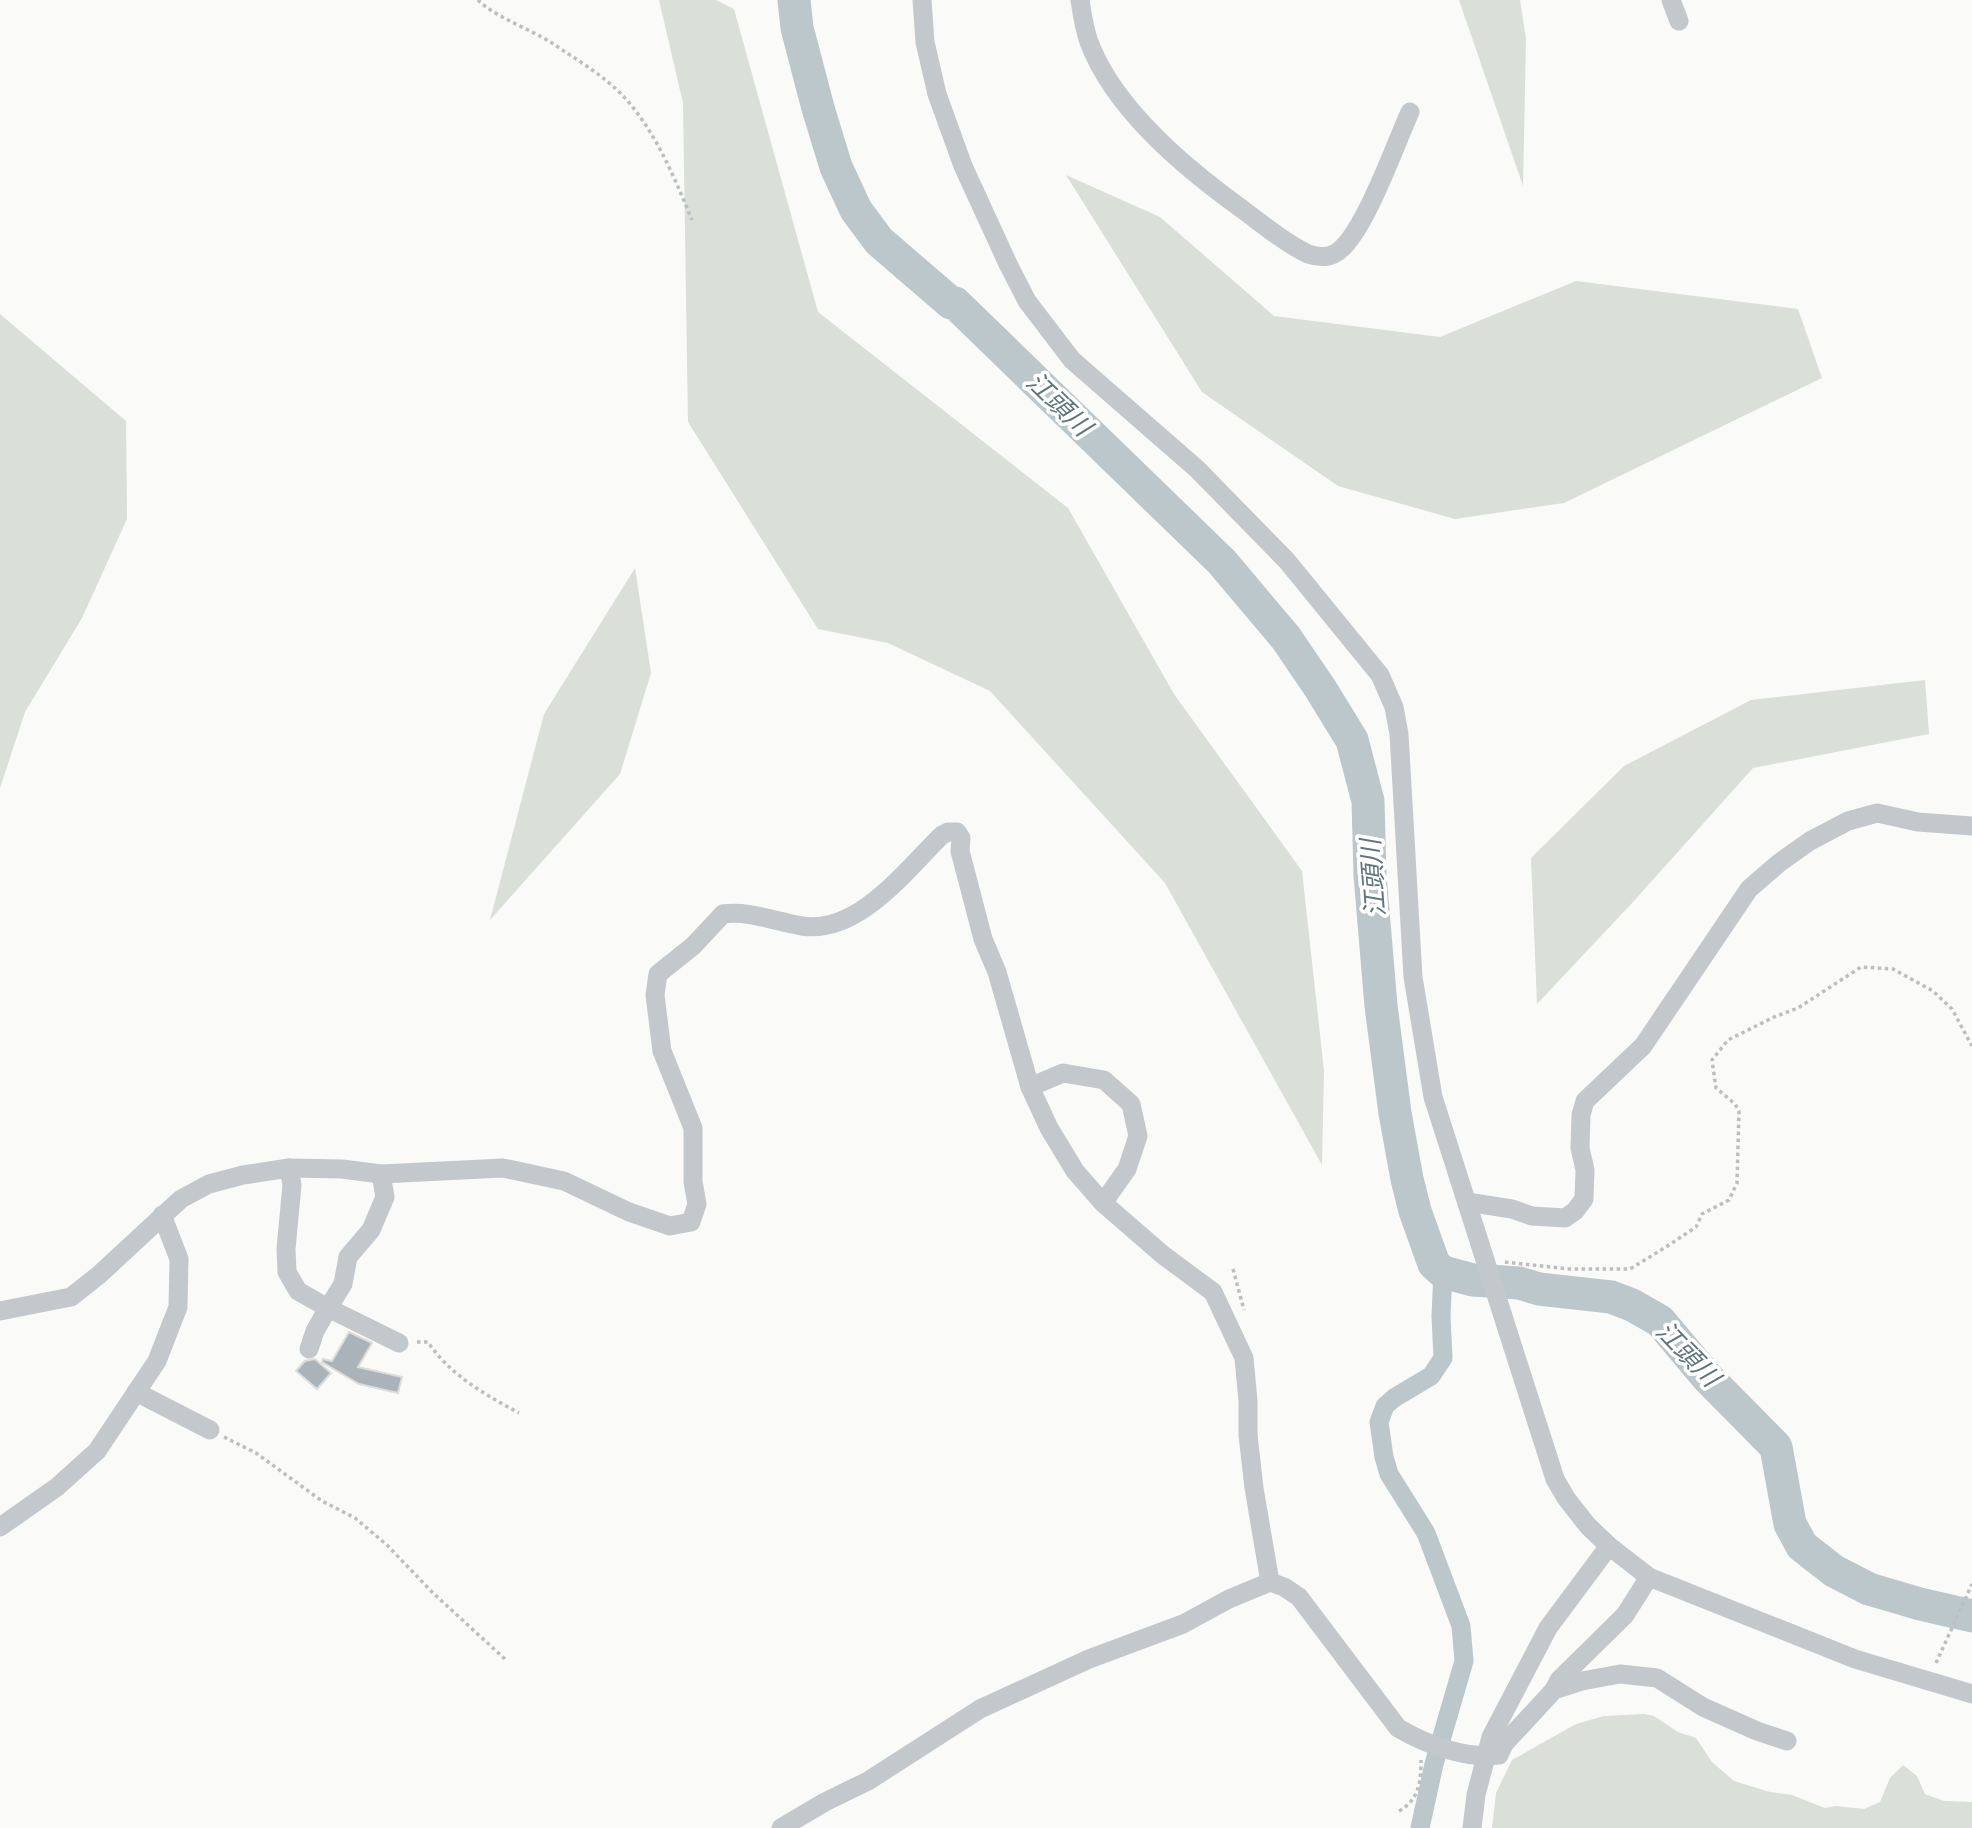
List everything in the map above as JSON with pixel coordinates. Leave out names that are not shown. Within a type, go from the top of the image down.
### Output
[{"type":"street","points":[[922,0],[925,42],[941,106],[963,166],[1027,301],[1072,360],[1197,469],[1287,561],[1380,675],[1394,707],[1399,734],[1413,977],[1433,1097],[1555,1479],[1566,1498],[1588,1527],[1649,1577],[1855,1659],[1972,1694]]},
{"type":"street","points":[[1080,0],[1086,35],[1097,61],[1124,101],[1155,136],[1196,176],[1308,254],[1325,257],[1335,254],[1353,237],[1409,112]]},
{"type":"street","points":[[1671,0],[1679,21]]},
{"type":"street","points":[[1467,1202],[1512,1209],[1532,1216],[1565,1219],[1575,1211],[1584,1199],[1585,1170],[1580,1137],[1585,1101],[1643,1046],[1749,890],[1779,863],[1810,841],[1848,821],[1877,813],[1918,822],[1972,825]]},
{"type":"street","points":[[0,1311],[71,1297],[100,1274],[181,1199],[209,1185],[243,1175],[289,1168],[381,1174],[503,1168],[565,1181],[629,1212],[670,1226],[691,1222],[697,1204],[693,1128],[662,1051],[655,995],[658,974],[693,946],[723,914],[739,913],[815,928],[851,918],[875,901],[948,832],[957,832],[961,838],[960,851],[983,939],[998,972],[1030,1087],[1049,1128],[1075,1171],[1103,1203],[1163,1255],[1213,1292],[1244,1358],[1252,1474],[1270,1582]]},
{"type":"street","points":[[1030,1087],[1063,1073],[1104,1080],[1130,1104],[1138,1136],[1127,1170],[1103,1203]]},
{"type":"street","points":[[289,1168],[292,1185],[286,1249],[287,1272],[298,1291],[399,1343]]},
{"type":"street","points":[[309,1349],[315,1331],[342,1284],[348,1258],[371,1230],[385,1197],[381,1174]]},
{"type":"street","points":[[0,1527],[57,1487],[97,1451],[157,1362],[178,1307],[179,1259],[162,1215]]},
{"type":"street","points":[[136,1392],[211,1430]]},
{"type":"street","points":[[1472,1828],[1476,1795],[1492,1737],[1548,1628],[1609,1546]]},
{"type":"street","points":[[781,1828],[868,1781],[980,1709],[1089,1659],[1183,1624],[1229,1599],[1270,1582],[1299,1597],[1398,1728],[1433,1745],[1488,1756],[1499,1755],[1504,1744],[1555,1690],[1559,1679],[1625,1615],[1649,1577]]},
{"type":"street","points":[[1555,1690],[1582,1681],[1620,1674],[1657,1678],[1703,1707],[1787,1741]]},
{"type":"path","points":[[478,0],[595,72],[623,97],[644,122],[669,165],[692,220]]},
{"type":"path","points":[[1484,1259],[1540,1266],[1630,1269],[1696,1227],[1702,1214],[1729,1200],[1737,1183],[1739,1111],[1735,1104],[1716,1088],[1712,1060],[1728,1040],[1774,1017],[1798,1009],[1861,967],[1893,969],[1933,991],[1952,1009],[1972,1046]]},
{"type":"path","points":[[399,1343],[428,1342],[445,1363],[481,1392],[519,1413]]},
{"type":"path","points":[[211,1430],[256,1453],[322,1501],[355,1518],[387,1545],[433,1593],[506,1660]]},
{"type":"path","points":[[1928,1681],[1972,1584]]},
{"type":"path","points":[[1399,1811],[1411,1805],[1433,1745]]},
{"type":"shaded area","points":[[659,0],[716,0],[734,9],[818,312],[1068,508],[1174,694],[1302,871],[1324,1071],[1322,1165],[1165,883],[990,691],[888,643],[818,629],[688,422],[683,103]]},
{"type":"shaded area","points":[[1459,0],[1520,0],[1526,39],[1523,186]]},
{"type":"shaded area","points":[[1066,175],[1160,217],[1274,316],[1440,337],[1576,281],[1798,309],[1822,378],[1564,503],[1455,519],[1338,486],[1202,392]]},
{"type":"shaded area","points":[[0,314],[126,421],[127,519],[82,618],[25,712],[0,788]]},
{"type":"shaded area","points":[[635,568],[651,673],[620,774],[490,920],[544,714]]},
{"type":"shaded area","points":[[1925,680],[1929,734],[1753,768],[1537,1004],[1531,858],[1624,766],[1751,700]]},
{"type":"shaded area","points":[[1604,1716],[1654,1716],[1678,1732],[1696,1738],[1712,1762],[1734,1781],[1770,1792],[1792,1795],[1825,1808],[1836,1806],[1864,1809],[1880,1802],[1890,1778],[1903,1765],[1917,1776],[1925,1794],[1944,1801],[1972,1802],[1972,1828],[1492,1828],[1496,1793],[1512,1760],[1576,1724]]},
{"type":"building","points":[[349,1332],[372,1343],[358,1367],[402,1377],[398,1393],[359,1384],[322,1362],[323,1359],[332,1361]]},
{"type":"building","points":[[315,1359],[331,1373],[317,1389],[296,1371],[305,1361]]},
{"type":"waterway","name":"江頭川","points":[[794,0],[797,28],[836,167],[856,210],[879,241],[951,303],[955,303],[1222,562],[1286,638],[1352,740],[1368,801],[1370,875],[1381,1006],[1395,1113],[1415,1211],[1434,1264],[1443,1272],[1473,1280],[1519,1283],[1539,1289],[1611,1297],[1660,1321],[1707,1377],[1776,1447],[1790,1524],[1802,1546],[1834,1571],[1869,1589],[1972,1616]]},
{"type":"waterway","points":[[1420,1828],[1434,1764],[1464,1661],[1461,1626],[1426,1533],[1389,1474],[1379,1422],[1385,1406],[1431,1376],[1443,1358],[1443,1272]]}]
